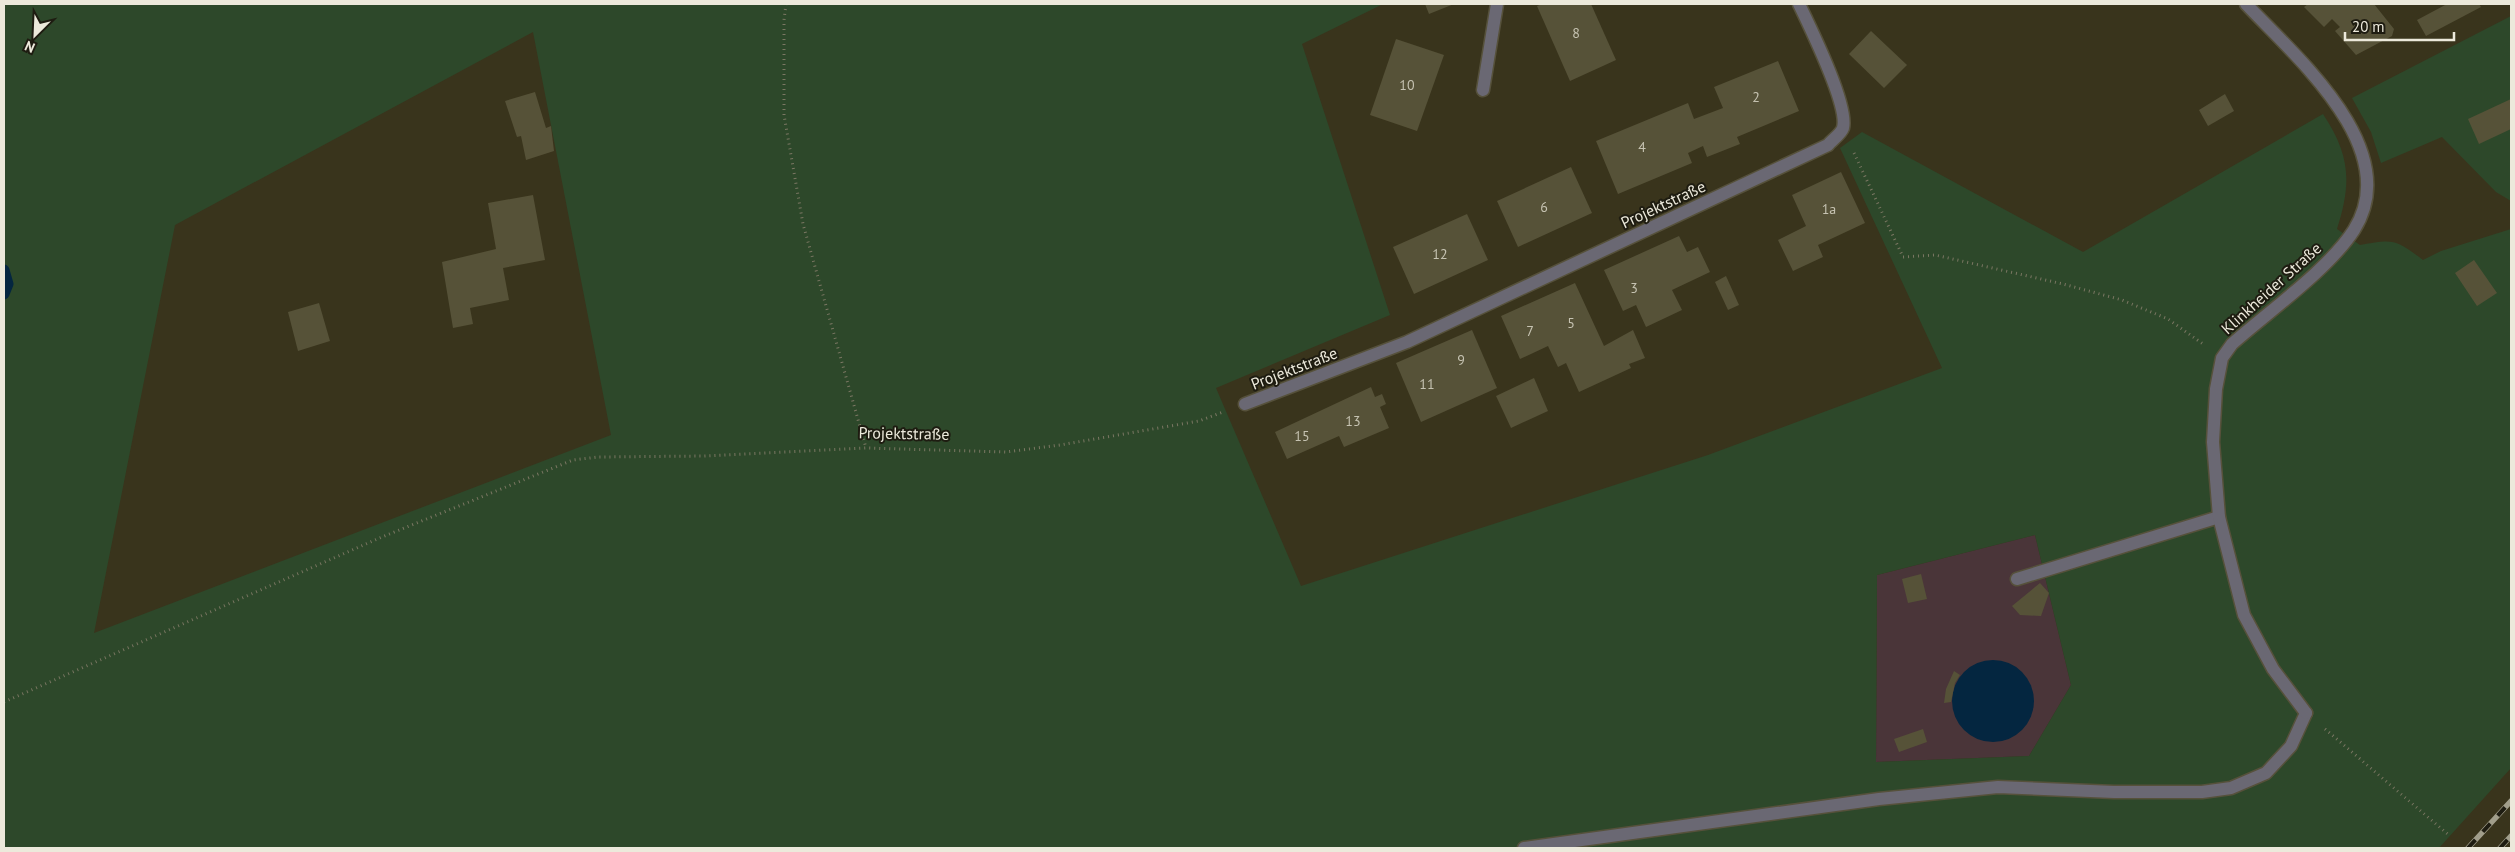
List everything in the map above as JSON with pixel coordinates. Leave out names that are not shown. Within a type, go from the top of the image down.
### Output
[{"type":"street","points":[[1483,90],[1497,4]]},
{"type":"street","points":[[1799,4],[1845,114],[1843,130]]},
{"type":"street","name":"Klinkheider Straße","points":[[2246,4],[2334,100],[2356,134],[2368,181],[2365,206],[2354,229],[2339,249],[2232,344],[2222,358],[2216,389],[2213,442],[2219,517],[2244,615],[2273,669],[2306,713]]},
{"type":"street","name":"Projektstraße","points":[[1245,404],[1407,342],[1828,145],[1843,130]]},
{"type":"street","points":[[2017,579],[2219,517]]},
{"type":"street","points":[[1524,848],[1869,800],[1998,787],[2114,792],[2202,792],[2231,788],[2266,773],[2291,746],[2306,713]]},
{"type":"path","points":[[786,4],[784,20],[784,115],[803,224],[866,448]]},
{"type":"path","points":[[1843,130],[1903,257],[1935,255],[2063,284],[2122,300],[2168,319],[2222,358]]},
{"type":"path","name":"Projektstraße","points":[[4,702],[382,538],[573,460],[598,457],[790,453],[866,448],[1006,452],[1060,446],[1199,421],[1245,404]]},
{"type":"path","points":[[2306,713],[2450,836]]},
{"type":"shaded area","points":[[2035,535],[2071,685],[2029,756],[1876,762],[1877,575]]},
{"type":"green space","points":[[4,4],[1383,4],[1302,44],[1390,315],[1216,388],[1301,586],[1708,455],[1942,368],[1840,148],[1862,132],[2083,252],[2323,114],[2339,143],[2346,169],[2345,197],[2337,229],[2360,245],[2394,242],[2423,260],[2441,251],[2511,229],[2511,768],[2439,848],[4,848]],"holes":[[[533,32],[611,435],[94,633],[175,225]],[[2035,535],[2071,685],[2029,756],[1876,762],[1877,575]]]},
{"type":"green space","points":[[2511,16],[2511,201],[2496,192],[2442,137],[2381,163],[2371,132],[2352,98]]},
{"type":"water","points":[[1993,660],[2009,663],[2022,672],[2031,685],[2034,701],[2031,717],[2022,730],[2009,739],[1993,742],[1977,739],[1964,730],[1955,717],[1952,701],[1955,685],[1964,672],[1977,663]]},
{"type":"building","points":[[1425,4],[1454,4],[1429,14]]},
{"type":"building","points":[[1542,4],[1591,4],[1616,60],[1570,81],[1537,6]]},
{"type":"building","points":[[2308,4],[2374,4],[2394,29],[2392,36],[2356,55],[2335,31],[2340,27],[2332,19],[2324,27],[2304,7]]},
{"type":"building","points":[[2447,4],[2479,4],[2481,7],[2426,36],[2417,20]]},
{"type":"building","points":[[1871,31],[1907,65],[1884,88],[1849,54]]},
{"type":"building","points":[[1396,39],[1444,55],[1417,131],[1370,115]]},
{"type":"building","points":[[1778,61],[1799,111],[1737,137],[1740,144],[1707,157],[1703,146],[1688,153],[1692,163],[1618,194],[1596,141],[1688,103],[1694,119],[1723,108],[1714,87]]},
{"type":"building","points":[[535,92],[546,128],[551,126],[554,151],[526,160],[521,136],[517,137],[505,101]]},
{"type":"building","points":[[2225,94],[2234,111],[2208,126],[2199,110]]},
{"type":"building","points":[[2511,99],[2511,129],[2479,144],[2468,119]]},
{"type":"building","points":[[1571,167],[1592,213],[1518,247],[1497,201]]},
{"type":"building","points":[[1841,172],[1865,223],[1818,245],[1823,257],[1793,271],[1778,240],[1806,226],[1792,195]]},
{"type":"building","points":[[533,195],[545,260],[503,268],[509,300],[470,308],[473,324],[453,328],[442,262],[496,249],[488,203]]},
{"type":"building","points":[[1467,214],[1488,260],[1414,294],[1393,247]]},
{"type":"building","points":[[1679,236],[1687,252],[1698,247],[1710,272],[1672,290],[1682,310],[1646,327],[1636,305],[1623,311],[1604,270]]},
{"type":"building","points":[[2474,260],[2497,293],[2477,306],[2455,273]]},
{"type":"building","points":[[1726,276],[1739,305],[1728,310],[1715,282]]},
{"type":"building","points":[[1575,283],[1604,346],[1633,330],[1645,358],[1629,364],[1631,368],[1579,392],[1566,363],[1558,367],[1548,346],[1520,359],[1501,316]]},
{"type":"building","points":[[319,303],[330,341],[298,351],[288,312]]},
{"type":"building","points":[[1472,330],[1497,388],[1421,422],[1396,363]]},
{"type":"building","points":[[1534,378],[1548,411],[1511,428],[1496,396]]},
{"type":"building","points":[[1371,387],[1375,397],[1382,394],[1386,404],[1380,407],[1389,428],[1344,447],[1339,436],[1287,459],[1275,432]]},
{"type":"building","points":[[1921,574],[1927,599],[1908,603],[1902,579]]},
{"type":"building","points":[[2040,583],[2049,593],[2041,616],[2020,615],[2012,606]]},
{"type":"building","points":[[1954,671],[1960,675],[1955,683],[1951,702],[1944,703],[1946,689]]},
{"type":"building","points":[[1923,729],[1927,742],[1899,752],[1894,739]]},
{"type":"waterway","points":[[4,270],[8,284],[4,294]]},
{"type":"railway","points":[[2468,848],[2511,801]]},
{"type":"railway","points":[[2500,848],[2511,836]]}]
